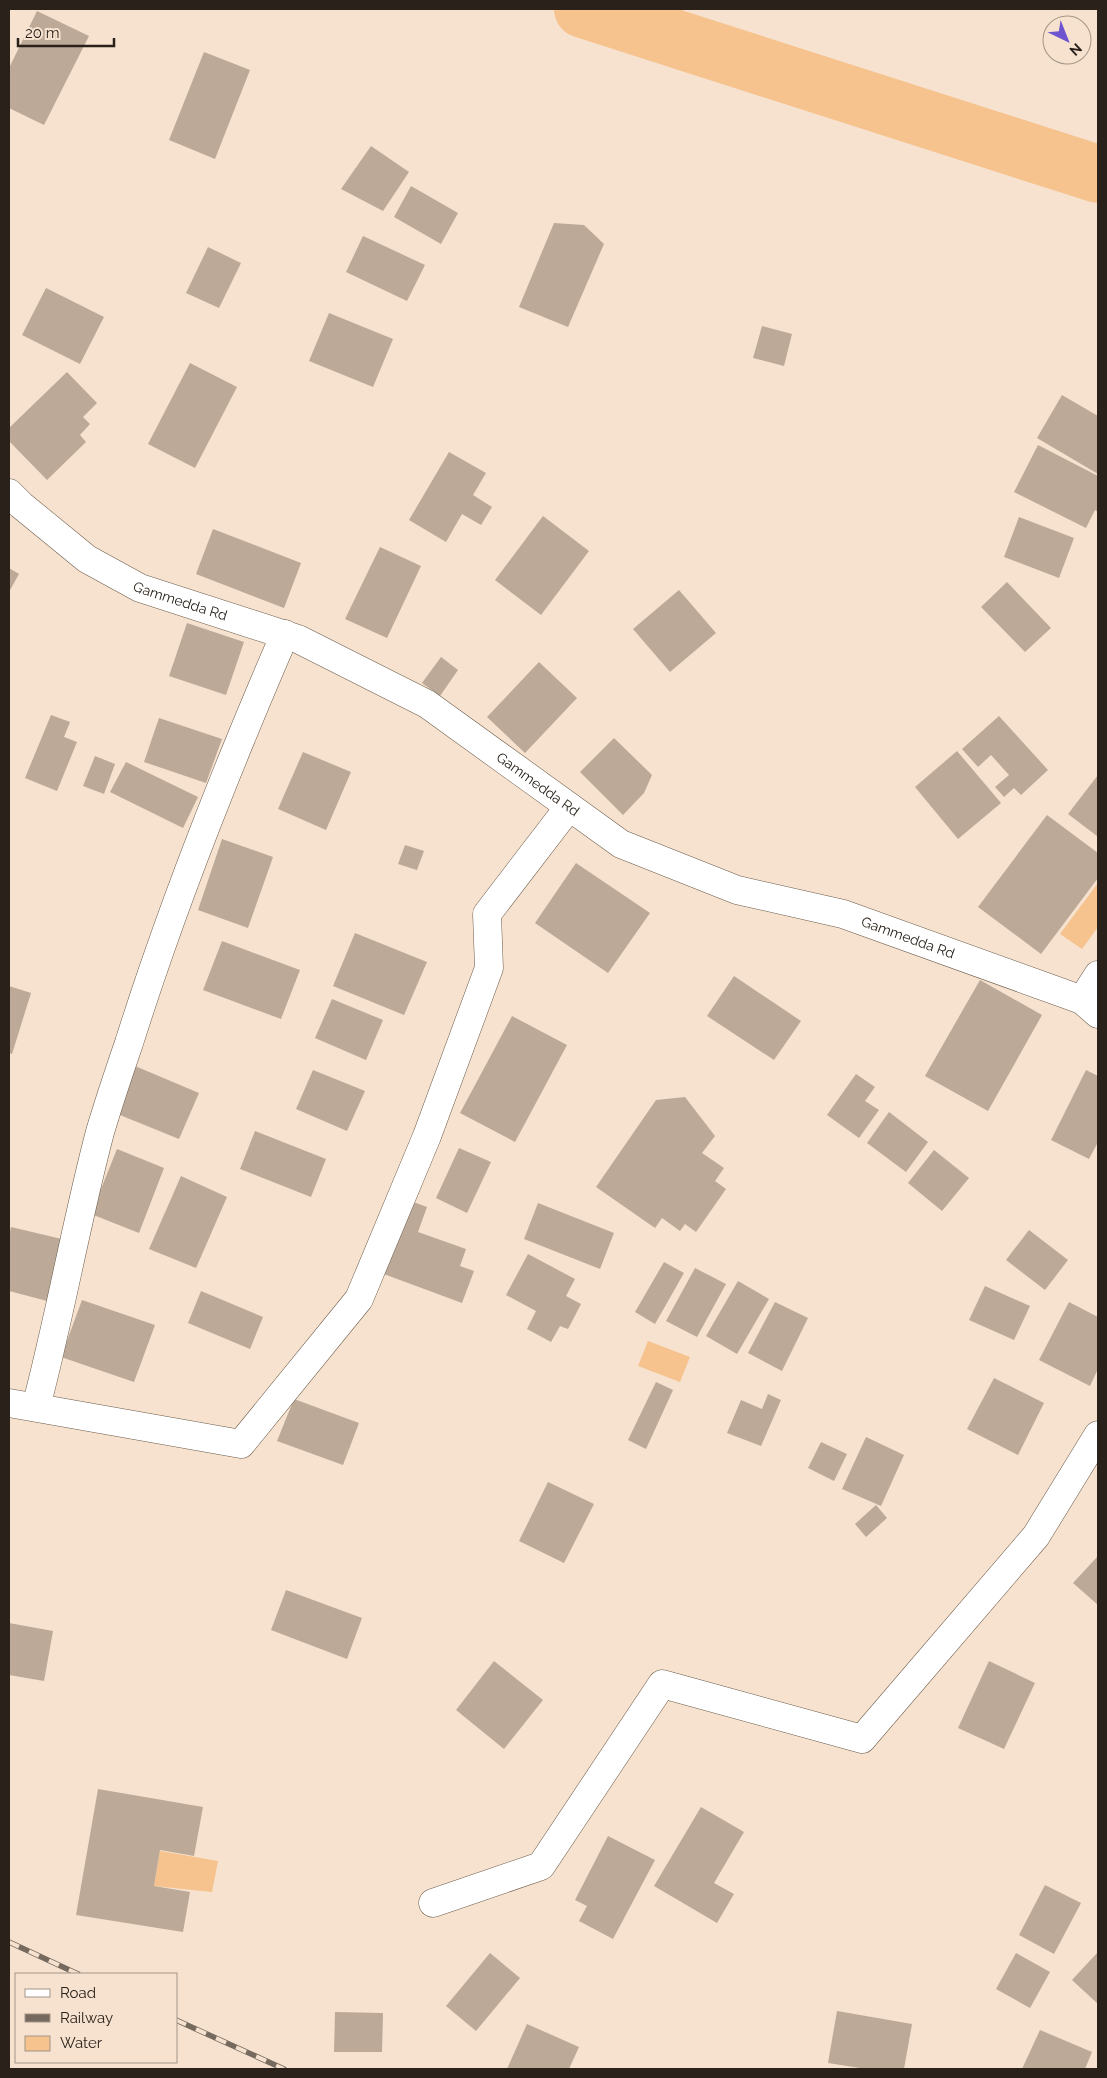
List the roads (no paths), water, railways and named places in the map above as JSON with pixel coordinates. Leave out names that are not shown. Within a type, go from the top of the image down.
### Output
[{"type":"street","name":"Gammedda Rd","points":[[9,493],[87,559],[140,588],[298,639],[427,704],[621,844],[737,890],[843,914],[1090,1007]]},
{"type":"street","points":[[36,1407],[101,1131],[158,952],[240,738],[285,634]]},
{"type":"street","points":[[9,1403],[241,1444],[359,1299],[427,1136],[489,968],[486,914],[568,807]]},
{"type":"street","points":[[1090,1007],[1098,975]]},
{"type":"street","points":[[433,1903],[541,1866],[662,1684],[862,1739],[1036,1536],[1098,1435]]},
{"type":"water","points":[[1098,883],[1098,927],[1082,949],[1060,934]]},
{"type":"water","points":[[648,1341],[690,1357],[680,1382],[638,1366]]},
{"type":"water","points":[[160,1851],[218,1861],[212,1892],[154,1886]]},
{"type":"waterway","points":[[583,9],[1098,174]]},
{"type":"railway","points":[[9,1942],[76,1973]]},
{"type":"railway","points":[[178,2021],[284,2069]]}]
